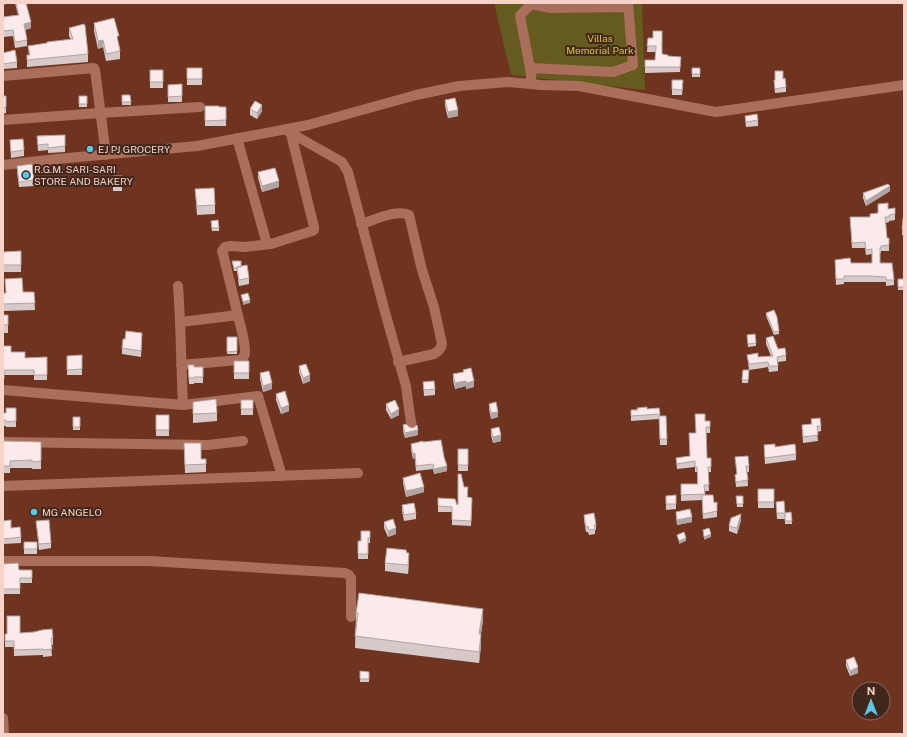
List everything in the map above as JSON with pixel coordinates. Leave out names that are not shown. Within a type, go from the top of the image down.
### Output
[{"type":"street","points":[[530,68],[613,72],[633,66],[628,5],[550,8],[532,4],[521,13],[520,16],[532,84]]},
{"type":"street","points":[[3,76],[94,68],[106,155]]},
{"type":"street","points":[[3,166],[197,146],[237,138],[287,132],[416,95],[452,88],[508,82],[579,86],[716,112],[904,85]]},
{"type":"street","points":[[3,120],[200,107]]},
{"type":"street","points":[[287,132],[342,162],[348,172],[398,362],[406,386],[412,427]]},
{"type":"street","points":[[181,365],[239,360],[243,358],[245,354],[243,336],[223,254],[223,248],[284,241],[314,230],[287,132]]},
{"type":"street","points":[[237,138],[267,244]]},
{"type":"street","points":[[361,224],[395,213],[409,215],[422,270],[434,307],[442,344],[441,348],[434,354],[398,362]]},
{"type":"street","points":[[178,286],[181,322],[183,405]]},
{"type":"street","points":[[181,322],[238,315]]},
{"type":"street","points":[[3,390],[183,405],[258,396],[282,476]]},
{"type":"street","points":[[3,442],[208,445],[243,441]]},
{"type":"street","points":[[3,486],[358,473]]},
{"type":"street","points":[[3,561],[149,561],[346,573],[351,578],[351,617]]},
{"type":"street","points":[[3,718],[4,733]]},
{"type":"green space","name":"Villas Memorial Park","points":[[494,3],[642,3],[645,90],[511,75]]},
{"type":"building","points":[[16,3],[26,3],[31,22],[24,24],[27,40],[15,42],[13,30],[3,31],[3,17],[19,15]]},
{"type":"building","points":[[114,18],[119,36],[117,36],[120,51],[106,54],[103,40],[98,41],[94,23]]},
{"type":"building","points":[[84,24],[88,54],[27,60],[27,55],[30,55],[28,46],[73,39],[69,28]]},
{"type":"building","points":[[653,31],[662,31],[662,54],[681,57],[680,67],[645,67],[645,60],[655,60],[656,46],[647,46],[648,38],[653,38]]},
{"type":"building","points":[[15,50],[17,62],[3,64],[3,53]]},
{"type":"building","points":[[187,68],[202,68],[202,79],[187,79]]},
{"type":"building","points":[[692,68],[700,68],[700,74],[692,74]]},
{"type":"building","points":[[150,70],[163,70],[163,82],[150,82]]},
{"type":"building","points":[[775,71],[783,71],[783,79],[785,78],[786,87],[775,89]]},
{"type":"building","points":[[672,80],[683,80],[682,90],[672,89]]},
{"type":"building","points":[[182,84],[182,96],[168,97],[168,85]]},
{"type":"building","points":[[122,95],[130,95],[131,102],[122,102]]},
{"type":"building","points":[[3,96],[6,96],[6,107],[3,108]]},
{"type":"building","points":[[79,96],[87,96],[87,104],[79,104]]},
{"type":"building","points":[[455,98],[458,110],[448,112],[445,100]]},
{"type":"building","points":[[255,101],[262,105],[257,113],[250,109]]},
{"type":"building","points":[[205,106],[226,107],[226,120],[205,121]]},
{"type":"building","points":[[757,114],[758,120],[746,122],[745,116]]},
{"type":"building","points":[[65,135],[65,146],[48,148],[48,144],[38,145],[37,136]]},
{"type":"building","points":[[23,139],[24,150],[11,152],[10,140]]},
{"type":"building","points":[[32,164],[34,180],[19,182],[17,166]]},
{"type":"building","points":[[275,168],[279,181],[262,186],[258,172]]},
{"type":"building","points":[[113,176],[122,176],[122,186],[113,186]]},
{"type":"building","points":[[888,184],[890,186],[866,201],[863,193]]},
{"type":"building","points":[[214,188],[215,205],[197,206],[195,189]]},
{"type":"building","points":[[888,203],[888,209],[895,208],[895,214],[885,217],[889,245],[881,246],[880,248],[880,263],[892,263],[894,280],[886,280],[886,277],[870,276],[844,276],[844,279],[836,279],[835,260],[850,258],[851,263],[872,263],[872,249],[866,250],[865,242],[852,243],[850,217],[870,217],[870,214],[878,213],[878,204]]},
{"type":"building","points":[[903,218],[904,229],[902,229]]},
{"type":"building","points":[[218,220],[219,228],[212,228],[211,221]]},
{"type":"building","points":[[21,251],[21,265],[3,265],[3,252]]},
{"type":"building","points":[[232,261],[241,261],[241,267],[234,268]]},
{"type":"building","points":[[247,265],[249,278],[239,280],[237,267]]},
{"type":"building","points":[[22,278],[23,292],[34,292],[35,303],[3,304],[3,293],[6,293],[5,279]]},
{"type":"building","points":[[898,279],[904,279],[904,287],[898,287]]},
{"type":"building","points":[[248,293],[250,300],[243,302],[241,295]]},
{"type":"building","points":[[774,310],[777,317],[779,331],[774,332],[766,313]]},
{"type":"building","points":[[3,315],[8,315],[8,325],[3,325]]},
{"type":"building","points":[[126,331],[142,333],[141,351],[122,348]]},
{"type":"building","points":[[755,334],[756,343],[748,344],[747,335]]},
{"type":"building","points":[[773,336],[778,349],[785,348],[786,355],[777,357],[778,366],[769,366],[768,362],[749,364],[747,355],[758,353],[758,357],[773,356],[766,338]]},
{"type":"building","points":[[227,337],[237,337],[237,351],[227,352]]},
{"type":"building","points":[[3,346],[11,346],[11,352],[25,352],[25,358],[47,357],[47,375],[34,375],[34,370],[4,370],[3,379]]},
{"type":"building","points":[[82,355],[82,369],[67,370],[67,356]]},
{"type":"building","points":[[234,361],[249,361],[249,373],[234,373]]},
{"type":"building","points":[[306,364],[310,375],[303,378],[299,366]]},
{"type":"building","points":[[188,365],[203,367],[203,377],[189,378]]},
{"type":"building","points":[[471,368],[474,381],[455,383],[453,374],[464,372],[463,370]]},
{"type":"building","points":[[743,370],[749,370],[748,380],[742,380]]},
{"type":"building","points":[[269,371],[272,383],[263,386],[260,373]]},
{"type":"building","points":[[434,381],[435,389],[424,390],[423,382]]},
{"type":"building","points":[[285,391],[289,405],[281,408],[276,394]]},
{"type":"building","points":[[216,399],[217,413],[193,414],[193,402]]},
{"type":"building","points":[[241,400],[253,400],[253,409],[241,409]]},
{"type":"building","points":[[395,400],[399,409],[391,414],[386,404]]},
{"type":"building","points":[[496,402],[498,412],[491,413],[489,404]]},
{"type":"building","points":[[647,407],[647,409],[659,408],[660,414],[631,416],[631,410],[638,410],[637,408]]},
{"type":"building","points":[[6,408],[16,408],[16,421],[6,422],[6,420],[3,420],[3,413],[6,413]]},
{"type":"building","points":[[695,414],[705,414],[705,421],[710,421],[710,427],[706,427],[707,458],[711,458],[711,467],[708,467],[709,485],[704,485],[705,494],[681,495],[681,484],[698,484],[697,467],[695,467],[695,461],[677,464],[676,458],[690,456],[689,433],[696,433]]},
{"type":"building","points":[[156,415],[169,415],[169,430],[156,430]]},
{"type":"building","points":[[659,416],[666,416],[667,439],[660,439]]},
{"type":"building","points":[[73,417],[80,417],[80,427],[73,427]]},
{"type":"building","points":[[820,418],[821,426],[817,426],[818,435],[803,437],[802,425],[812,424],[811,419]]},
{"type":"building","points":[[406,424],[413,428],[417,425],[418,430],[405,433],[403,425]]},
{"type":"building","points":[[499,427],[501,435],[493,437],[491,429]]},
{"type":"building","points":[[441,440],[447,466],[434,469],[433,464],[416,466],[415,453],[413,454],[411,444],[423,441]]},
{"type":"building","points":[[3,441],[41,442],[41,461],[10,461],[10,466],[3,466]]},
{"type":"building","points":[[184,443],[201,443],[201,459],[206,459],[206,464],[185,465]]},
{"type":"building","points":[[775,444],[775,447],[795,444],[796,454],[765,458],[764,445]]},
{"type":"building","points":[[458,449],[468,449],[468,465],[458,465]]},
{"type":"building","points":[[748,456],[749,466],[746,466],[748,480],[736,482],[735,475],[737,474],[735,457]]},
{"type":"building","points":[[420,473],[424,487],[406,491],[403,478]]},
{"type":"building","points":[[458,474],[461,474],[464,487],[468,487],[467,497],[472,498],[471,521],[452,520],[452,507],[438,506],[438,498],[455,499],[457,505],[458,504]]},
{"type":"building","points":[[758,489],[774,489],[774,502],[758,502]]},
{"type":"building","points":[[676,495],[676,504],[666,504],[666,496]]},
{"type":"building","points":[[702,495],[713,495],[714,503],[717,502],[717,511],[703,514]]},
{"type":"building","points":[[736,496],[743,496],[743,504],[737,504]]},
{"type":"building","points":[[784,501],[785,513],[777,513],[776,502]]},
{"type":"building","points":[[414,503],[416,513],[404,515],[402,505]]},
{"type":"building","points":[[690,509],[692,517],[677,520],[676,512]]},
{"type":"building","points":[[791,512],[792,521],[785,521],[785,513]]},
{"type":"building","points":[[594,513],[596,525],[594,525],[595,529],[589,530],[588,526],[586,527],[584,515]]},
{"type":"building","points":[[741,514],[737,528],[729,526],[731,518]]},
{"type":"building","points":[[393,519],[396,528],[388,531],[384,522]]},
{"type":"building","points":[[11,520],[11,528],[20,527],[21,537],[3,539],[3,521]]},
{"type":"building","points":[[49,520],[51,543],[39,544],[36,521]]},
{"type":"building","points":[[709,528],[711,534],[704,537],[703,530]]},
{"type":"building","points":[[361,531],[370,531],[370,538],[368,538],[368,554],[358,554],[358,541],[361,541]]},
{"type":"building","points":[[684,532],[686,538],[679,541],[677,535]]},
{"type":"building","points":[[24,542],[37,542],[37,549],[24,549]]},
{"type":"building","points":[[387,548],[406,550],[407,553],[409,553],[408,565],[385,563]]},
{"type":"building","points":[[18,563],[19,570],[32,570],[32,578],[20,578],[20,589],[3,589],[3,564]]},
{"type":"building","points":[[359,593],[483,609],[479,634],[481,634],[479,652],[355,636]]},
{"type":"building","points":[[7,616],[20,616],[20,633],[52,629],[52,649],[14,650],[14,641],[5,641],[5,634],[7,634]]},
{"type":"building","points":[[854,657],[858,667],[850,671],[846,660]]},
{"type":"building","points":[[360,671],[369,672],[369,679],[360,679]]},
{"type":"place","name":"EJ PJ GROCERY","points":[[90,149]]},
{"type":"place","name":"R.G.M. SARI-SARI STORE AND BAKERY","points":[[26,175]]},
{"type":"place","name":"MG ANGELO","points":[[34,512]]}]
